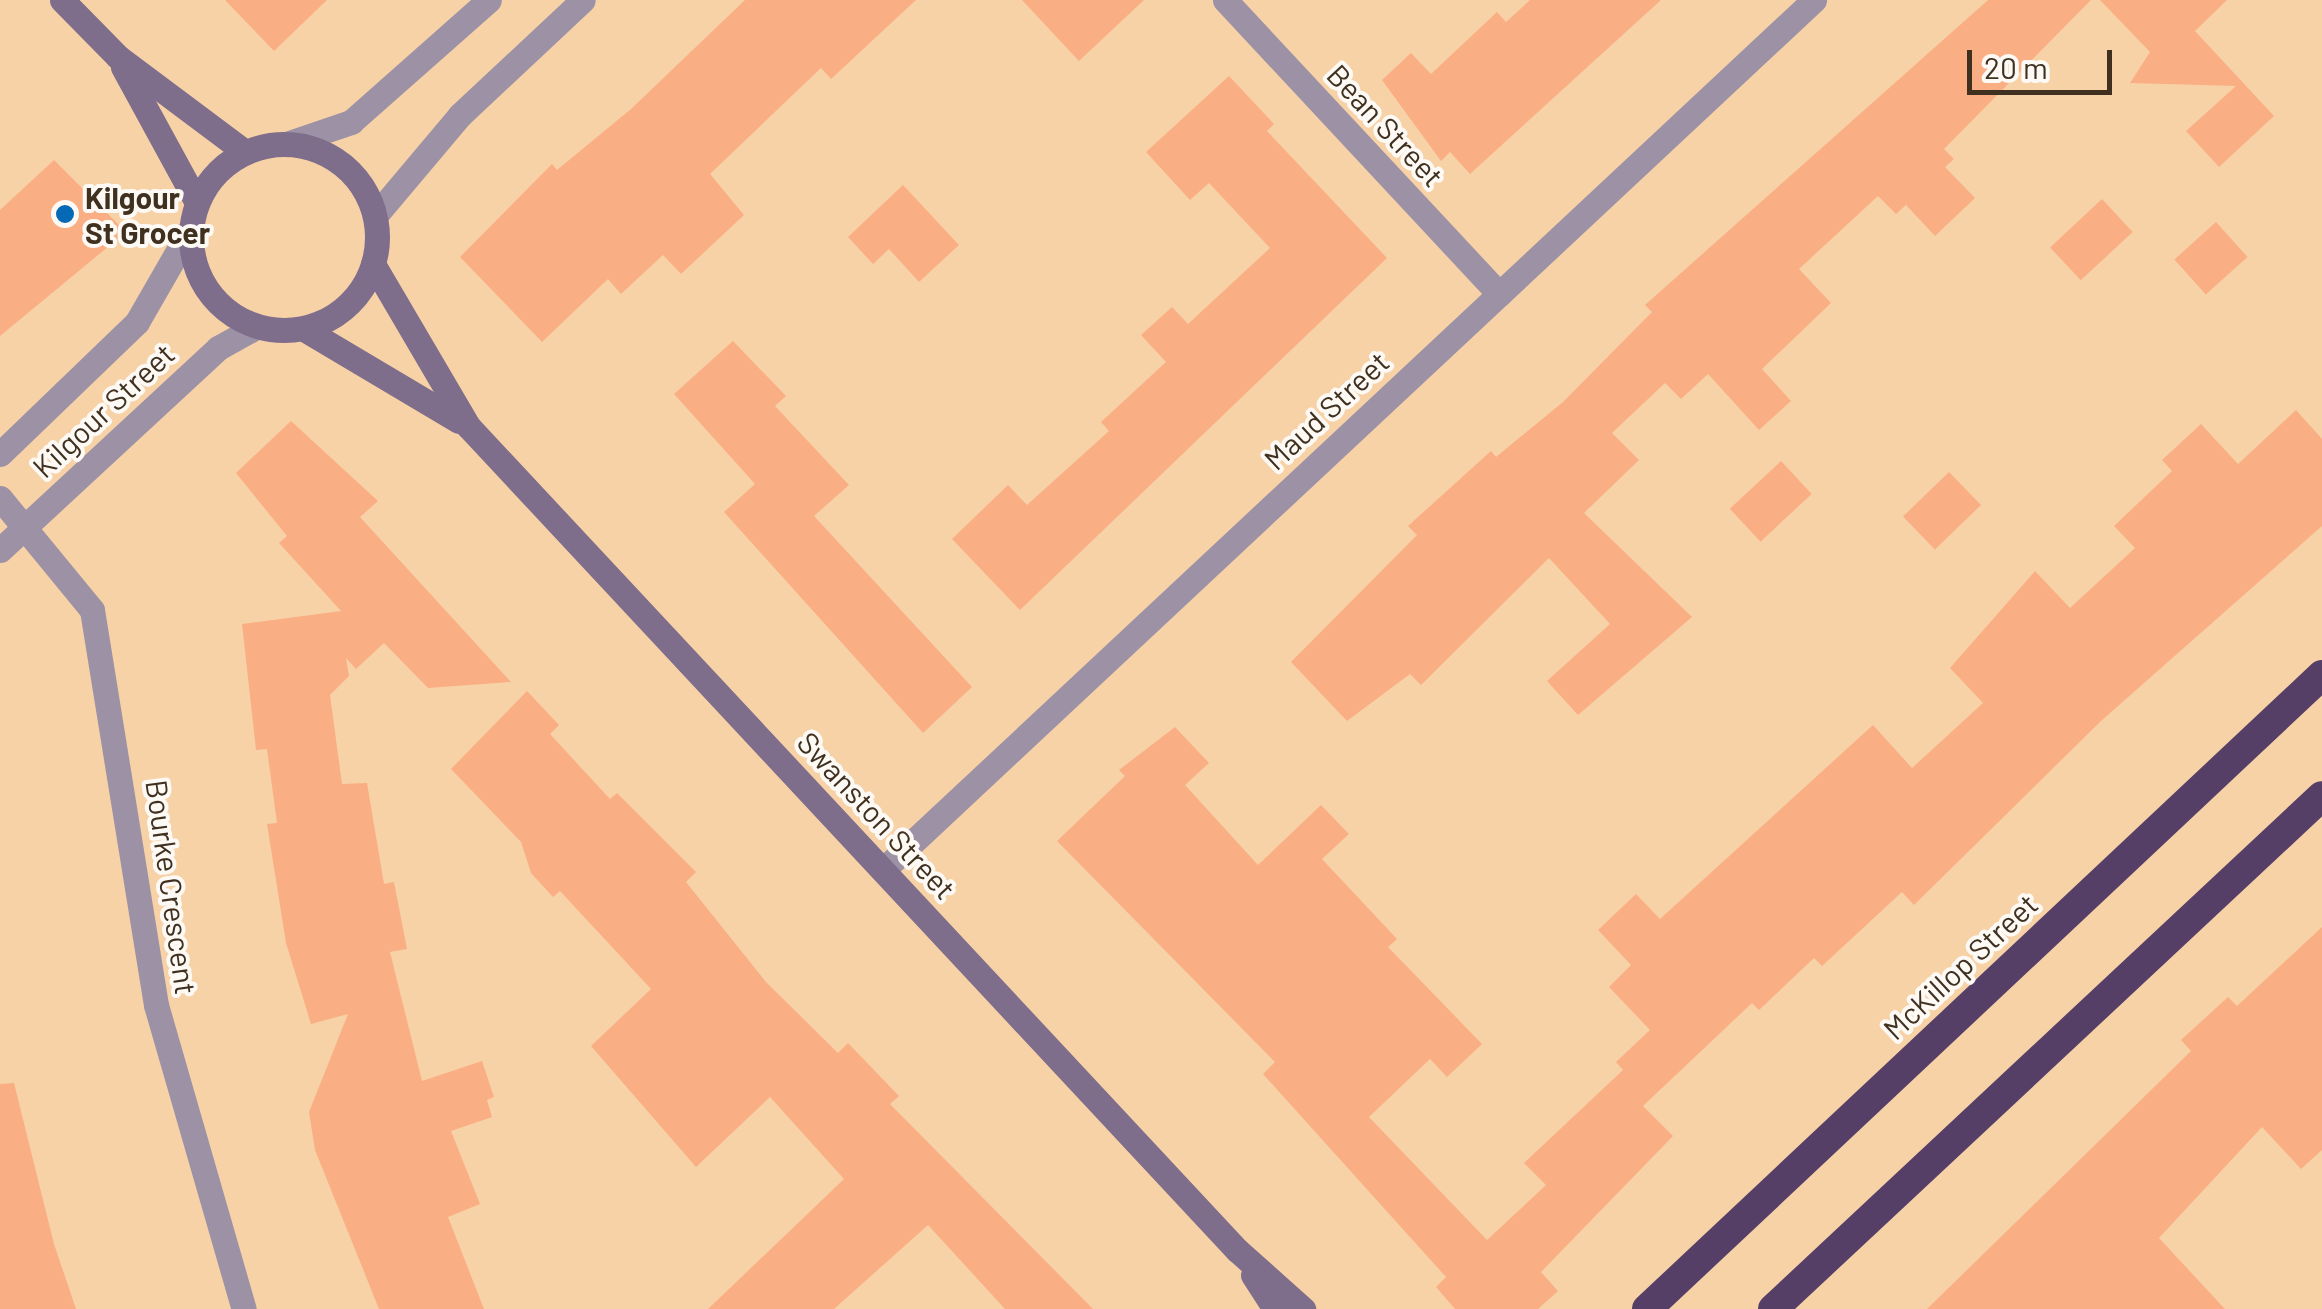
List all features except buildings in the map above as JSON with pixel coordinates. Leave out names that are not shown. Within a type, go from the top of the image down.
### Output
[{"type":"highway","name":"McKillop Street","points":[[1647,1309],[2322,674]]},
{"type":"highway","points":[[1773,1309],[2322,796]]},
{"type":"street","points":[[62,0],[118,57],[246,152]]},
{"type":"street","points":[[194,215],[246,152],[286,144],[350,122],[489,0]]},
{"type":"street","points":[[375,216],[460,116],[583,0]]},
{"type":"street","name":"Bean Street","points":[[1226,0],[1499,294]]},
{"type":"street","name":"Maud Street","points":[[884,869],[1814,0]]},
{"type":"street","points":[[118,57],[194,215],[206,289],[256,326],[304,329],[347,306],[374,264],[375,216],[343,165],[286,144]]},
{"type":"street","name":"Kilgour Street","points":[[0,454],[137,322],[194,215]]},
{"type":"street","name":"Swanston Street","points":[[374,264],[468,426],[1238,1250],[1304,1309]]},
{"type":"street","name":"Kilgour Street","points":[[0,550],[218,348],[256,326]]},
{"type":"street","name":"Swanston Street","points":[[304,329],[468,426]]},
{"type":"street","name":"Bourke Crescent","points":[[0,498],[73,577],[97,627],[156,1005],[192,1154],[244,1309]]},
{"type":"street","name":"Swanston Street","points":[[1238,1250],[1275,1309]]},
{"type":"place","name":"Kilgour St Grocer","points":[[65,214]]}]
